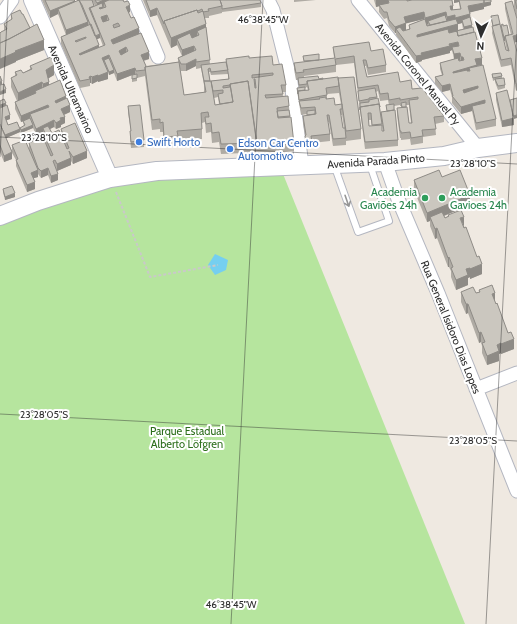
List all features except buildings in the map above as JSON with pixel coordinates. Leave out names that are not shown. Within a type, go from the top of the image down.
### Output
[{"type":"main road","name":"Avenida Parada Pinto","points":[[0,216],[38,201],[110,178],[157,171],[377,162],[444,156],[478,148],[517,143]]},
{"type":"street","points":[[0,17],[12,0]]},
{"type":"street","name":"Avenida Ultramarino","points":[[32,0],[110,178]]},
{"type":"street","points":[[134,0],[158,57]]},
{"type":"street","points":[[268,0],[273,10],[291,82],[302,164]]},
{"type":"street","name":"Avenida Coronel Manuel Py","points":[[358,0],[478,148]]},
{"type":"street","name":"Rua General Isidoro Dias Lopes","points":[[377,162],[398,199],[517,491]]},
{"type":"street","points":[[476,389],[517,373]]},
{"type":"lane","points":[[334,164],[358,232],[389,221],[377,162]]},
{"type":"path","points":[[110,178],[150,277],[218,265]]},
{"type":"green space","name":"Parque Estadual Alberto Löfgren","points":[[281,169],[465,624],[0,624],[0,224],[114,183]]},
{"type":"water","points":[[215,254],[228,260],[226,270],[215,275],[208,265]]},
{"type":"place","name":"Swift Horto","points":[[139,142]]},
{"type":"place","name":"Edson Car Centro Automotivo","points":[[230,149]]},
{"type":"place","name":"Academia Gaviões 24h","points":[[425,198]]},
{"type":"place","name":"Academia Gavioes 24h","points":[[442,198]]}]
